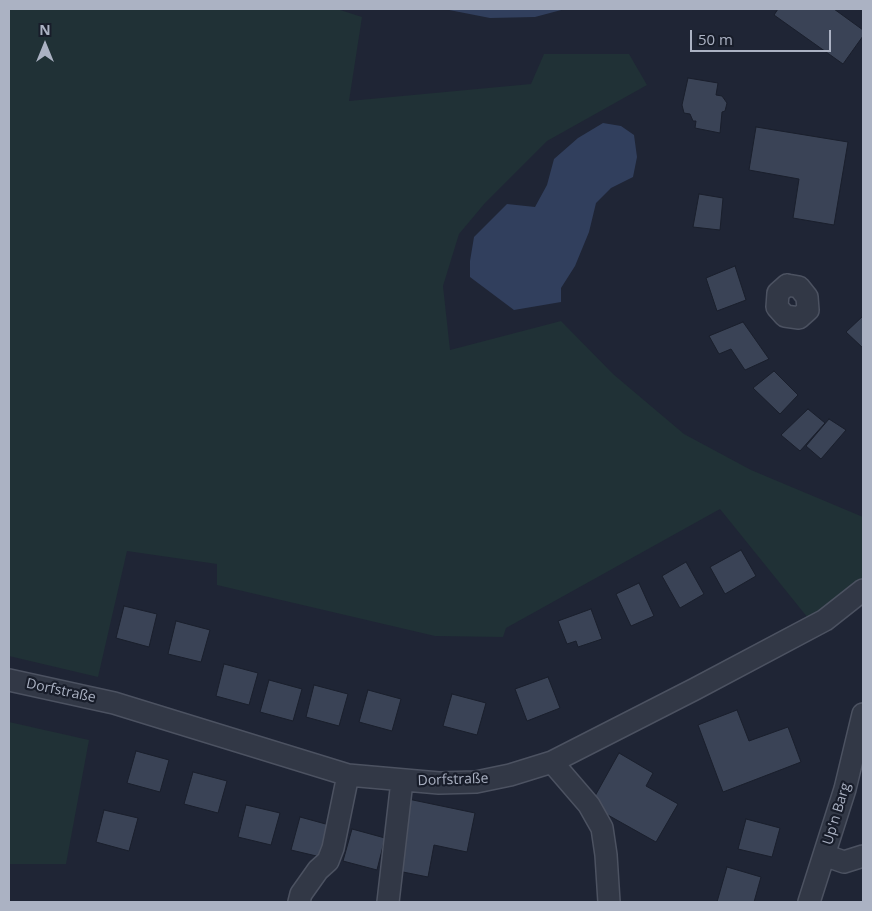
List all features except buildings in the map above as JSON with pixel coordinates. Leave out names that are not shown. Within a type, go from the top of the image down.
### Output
[{"type":"street","name":"Dorfstraße","points":[[9,680],[114,703],[348,775],[438,783],[476,782],[510,775],[552,762],[825,620],[862,595]]},
{"type":"street","name":"Up'n Barg","points":[[809,902],[845,789],[863,714]]},
{"type":"street","points":[[552,762],[589,805],[602,828],[609,902]]},
{"type":"street","points":[[298,902],[300,894],[318,870],[328,861],[333,848],[348,775]]},
{"type":"street","points":[[388,902],[402,781]]},
{"type":"street","name":"Up'n Barg","points":[[824,855],[844,862],[863,856]]},
{"type":"shaded area","points":[[9,9],[337,9],[362,17],[349,101],[531,84],[544,54],[629,54],[647,85],[547,141],[485,203],[459,234],[443,286],[450,350],[561,321],[613,374],[684,434],[751,470],[863,517],[863,580],[812,623],[720,509],[506,628],[503,637],[435,636],[217,585],[217,564],[127,551],[98,677],[9,656]]},
{"type":"shaded area","points":[[9,722],[89,740],[66,864],[9,864]]},
{"type":"water","points":[[444,9],[565,9],[535,17],[490,18]]},
{"type":"water","points":[[603,123],[621,126],[634,135],[637,157],[633,177],[611,188],[596,203],[589,232],[575,266],[561,288],[561,302],[514,310],[470,277],[470,261],[474,237],[507,204],[535,207],[547,185],[554,159],[578,138]]}]
